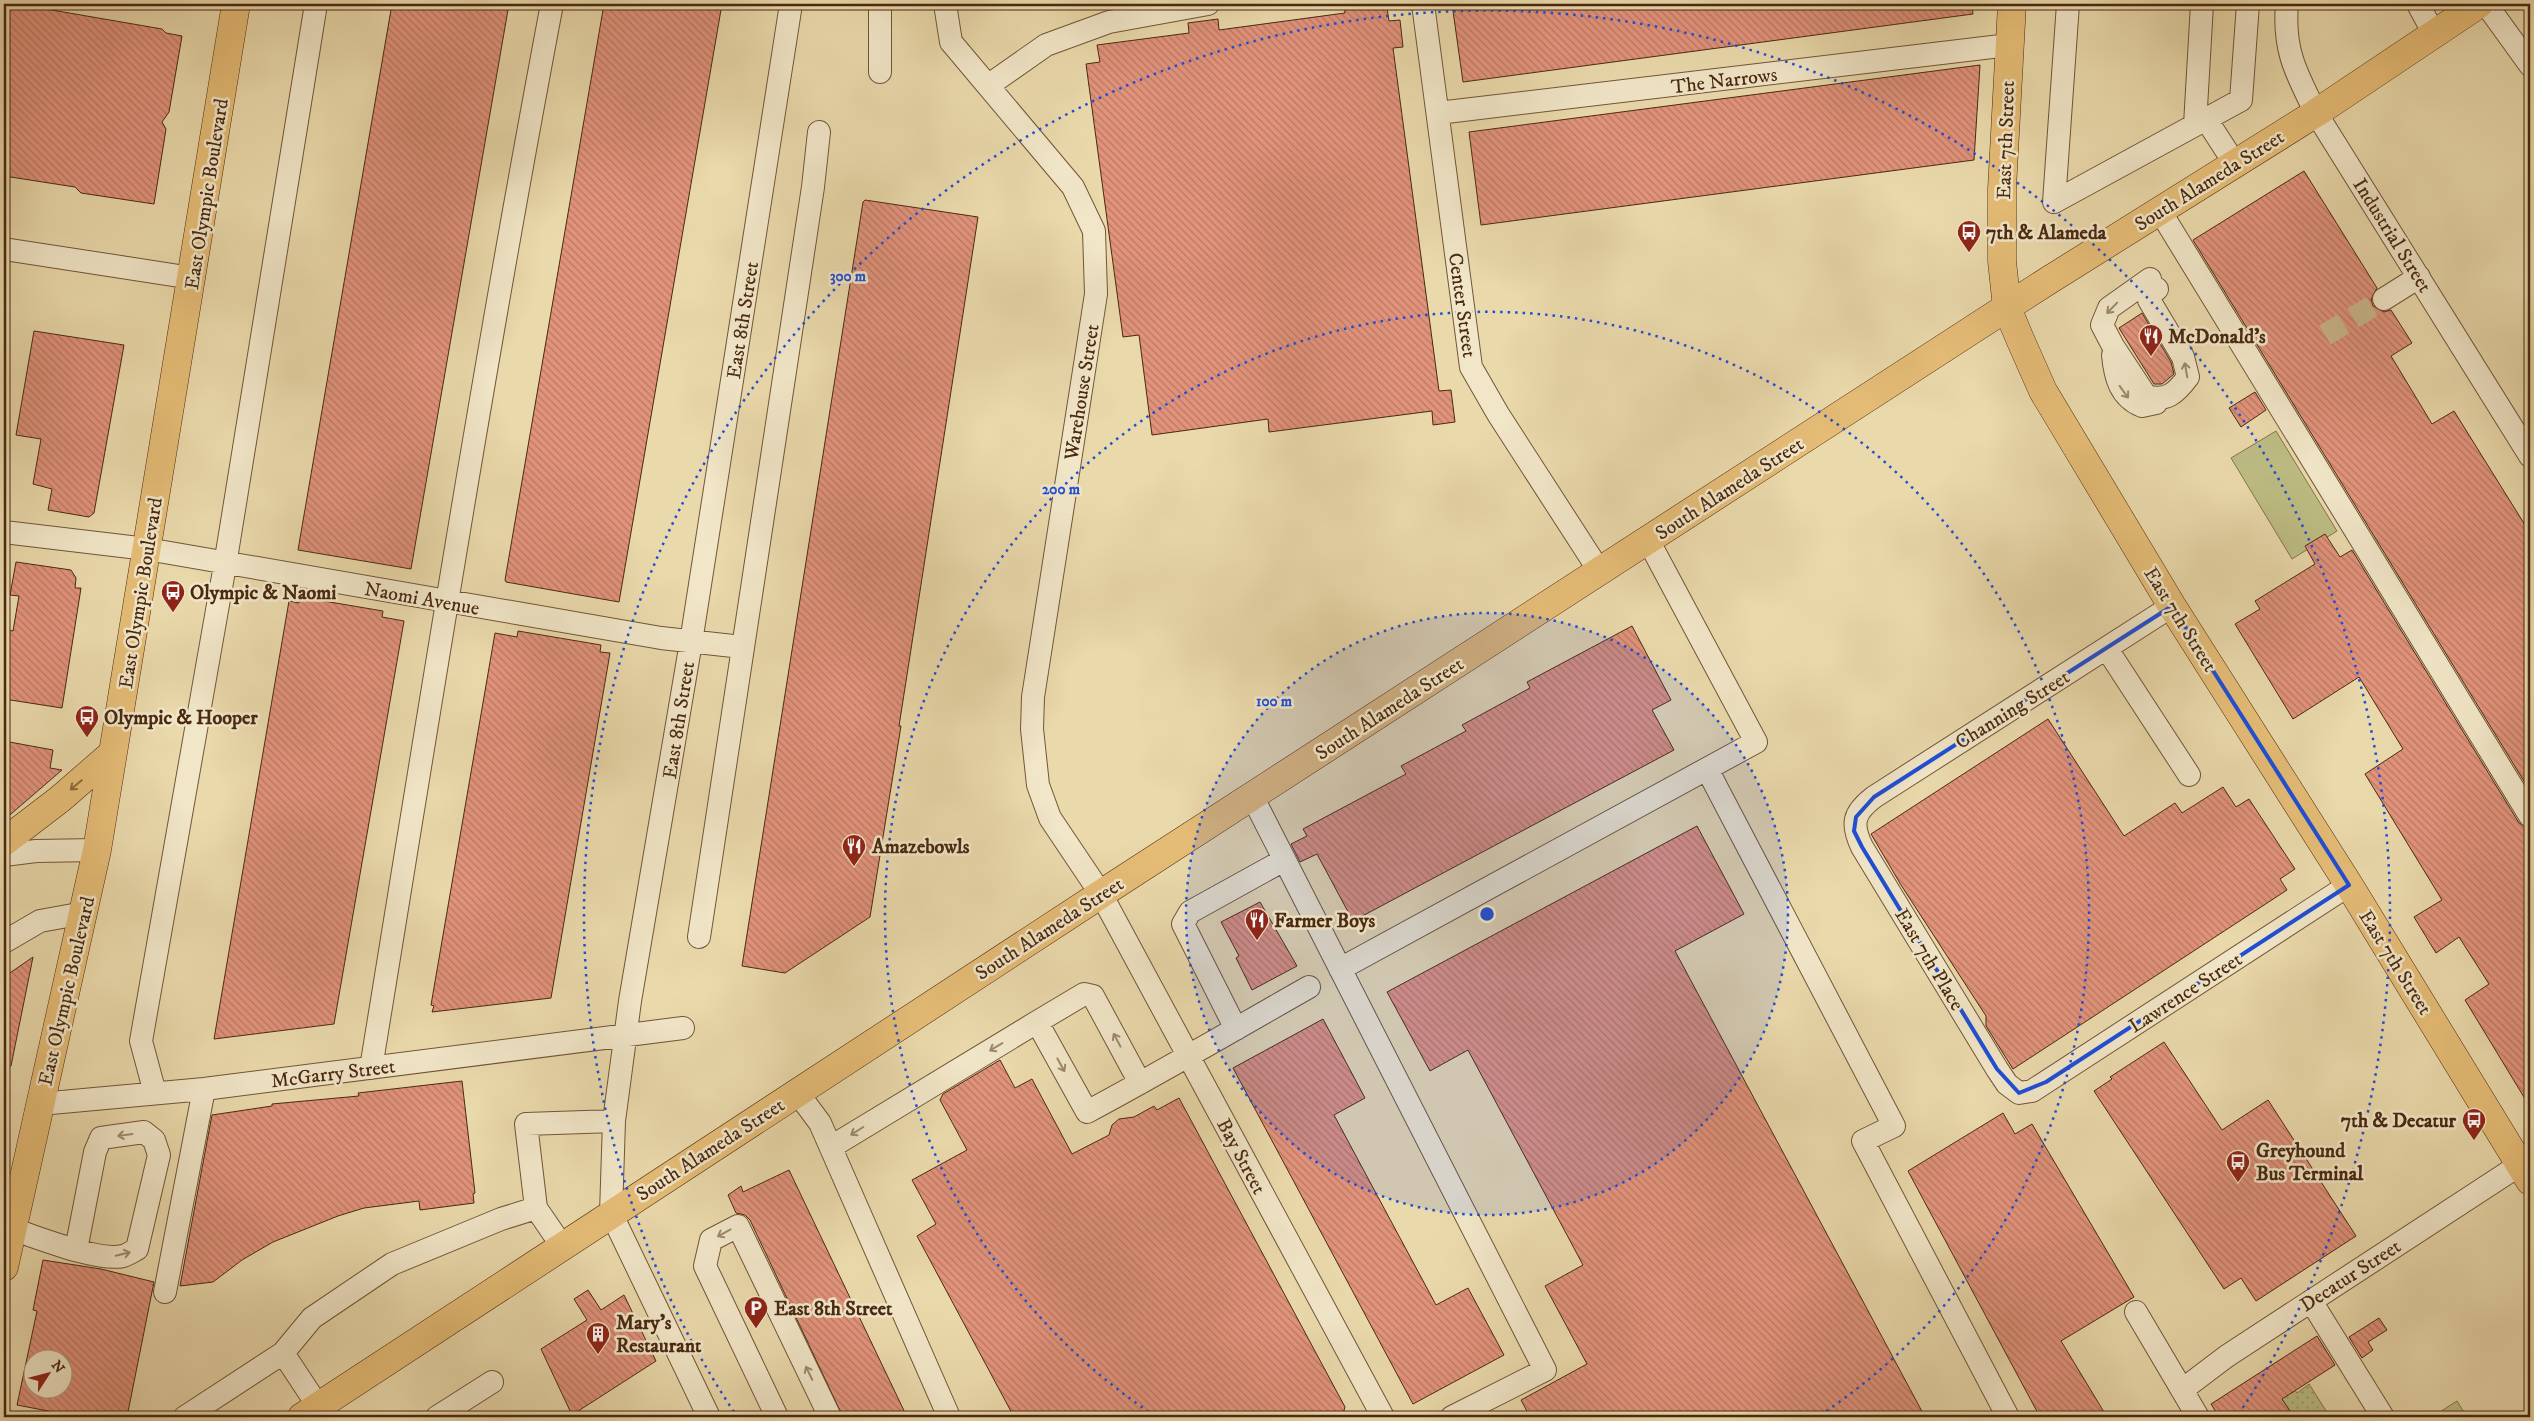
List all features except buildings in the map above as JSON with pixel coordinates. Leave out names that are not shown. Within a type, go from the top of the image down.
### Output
[{"type":"main road","name":"East Olympic Boulevard","points":[[4,1267],[97,850],[236,4]]},
{"type":"main road","name":"East 7th Street","points":[[2012,4],[2002,189],[2002,261],[2007,308],[2043,391],[2172,606],[2349,885],[2525,1172]]},
{"type":"main road","name":"South Alameda Street","points":[[309,1414],[611,1213],[1101,894],[2007,308],[2316,113],[2480,4]]},
{"type":"main road","points":[[4,842],[60,799],[113,753]]},
{"type":"street","points":[[156,1092],[141,1041],[225,564],[316,4]]},
{"type":"street","points":[[371,1068],[446,602],[525,147],[552,4]]},
{"type":"street","name":"East 8th Street","points":[[709,1417],[611,1213],[614,1121],[625,1037],[691,642],[790,4]]},
{"type":"street","points":[[880,72],[882,4]]},
{"type":"street","name":"Warehouse Street","points":[[945,4],[951,42],[1073,187],[1094,231],[1096,294],[1033,697],[1032,729],[1038,784],[1050,818],[1101,894]]},
{"type":"street","points":[[989,85],[1046,45],[1109,22],[1208,4]]},
{"type":"street","name":"Center Street","points":[[1423,4],[1471,367],[1493,405],[1600,572]]},
{"type":"street","points":[[2068,4],[2054,202],[2240,100],[2248,4]]},
{"type":"street","points":[[2202,4],[2200,122],[2235,164]]},
{"type":"street","name":"Industrial Street","points":[[2287,4],[2285,27],[2291,63],[2316,113],[2530,456]]},
{"type":"street","points":[[2418,4],[2434,34]]},
{"type":"street","points":[[2486,4],[2530,63]]},
{"type":"street","name":"The Narrows","points":[[1438,113],[2009,45]]},
{"type":"street","points":[[699,937],[813,187],[819,132]]},
{"type":"street","points":[[2160,211],[2530,816]]},
{"type":"street","points":[[4,249],[192,278]]},
{"type":"street","points":[[2384,299],[2419,277]]},
{"type":"street","points":[[2154,284],[2149,300],[2183,357],[2188,377],[2172,394],[2165,398],[2158,399],[2146,396],[2113,346],[2102,325],[2109,308],[2154,284]]},
{"type":"street","name":"Naomi Avenue","points":[[4,532],[147,549],[446,602],[691,642],[742,648]]},
{"type":"street","points":[[1340,969],[1756,742],[1648,540]]},
{"type":"street","name":"Channing Street","points":[[1856,817],[1864,805],[1874,797],[2172,606]]},
{"type":"street","points":[[2107,648],[2189,775]]},
{"type":"street","points":[[1707,769],[1894,1126],[1863,1141],[2008,1417]]},
{"type":"street","points":[[1252,796],[1545,1370],[1452,1417]]},
{"type":"street","name":"East 7th Place","points":[[1856,817],[1854,831],[1862,847],[1997,1069],[2007,1084],[2019,1093]]},
{"type":"street","points":[[4,855],[36,851],[97,850]]},
{"type":"street","points":[[1236,1029],[1184,924],[1190,912],[1284,860]]},
{"type":"street","name":"Lawrence Street","points":[[2019,1093],[2032,1091],[2349,885]]},
{"type":"street","name":"Bay Street","points":[[1101,894],[1383,1417]]},
{"type":"street","points":[[4,942],[40,921],[84,913]]},
{"type":"street","points":[[1038,1022],[1087,1112],[1189,1057],[1309,987]]},
{"type":"street","points":[[831,1147],[1084,994],[1093,996],[1140,1084]]},
{"type":"street","name":"McGarry Street","points":[[40,1104],[204,1089],[625,1037],[683,1028]]},
{"type":"street","points":[[165,1292],[204,1089]]},
{"type":"street","points":[[797,1092],[820,1123],[949,1417]]},
{"type":"street","points":[[562,1246],[536,1208],[526,1124],[614,1121]]},
{"type":"street","points":[[12,1229],[76,1250],[107,1256],[122,1256],[137,1249],[159,1155],[154,1140],[144,1132],[101,1138],[95,1152],[76,1250]]},
{"type":"street","name":"Decatur Street","points":[[2182,1390],[2227,1356],[2311,1301],[2525,1172]]},
{"type":"street","points":[[185,1417],[283,1353],[312,1318],[392,1264],[501,1219],[536,1208]]},
{"type":"street","points":[[777,1417],[705,1266],[711,1240],[738,1226],[830,1417]]},
{"type":"street","points":[[2311,1301],[2383,1417]]},
{"type":"street","points":[[2136,1312],[2198,1417]]},
{"type":"street","points":[[283,1353],[309,1414]]},
{"type":"street","points":[[437,1417],[492,1382]]},
{"type":"highlighted area","points":[[2172,606],[2349,885],[2046,1082],[2019,1093],[1997,1069],[1854,831],[1856,817],[1874,797]]},
{"type":"green space","points":[[2276,431],[2337,531],[2292,559],[2231,458]]},
{"type":"green space","points":[[2290,1383],[2297,1393],[2309,1384],[2330,1417],[2294,1417],[2277,1392]]},
{"type":"green space","points":[[2457,1401],[2467,1417],[2432,1417]]},
{"type":"tunnel","points":[[2325,335],[2384,299]]},
{"type":"place","name":"7th & Alameda","points":[[1969,253]]},
{"type":"place","name":"McDonald's","points":[[2151,357]]},
{"type":"place","name":"Olympic & Naomi","points":[[173,613]]},
{"type":"place","name":"Olympic & Hooper","points":[[87,738]]},
{"type":"place","name":"Amazebowls","points":[[854,867]]},
{"type":"place","name":"Farmer Boys","points":[[1257,941]]},
{"type":"place","name":"7th & Decatur","points":[[2474,1141]]},
{"type":"place","name":"Greyhound Bus Terminal","points":[[2238,1183]]},
{"type":"place","name":"East 8th Street","points":[[756,1329]]},
{"type":"place","name":"Mary's Restaurant","points":[[598,1355]]}]
